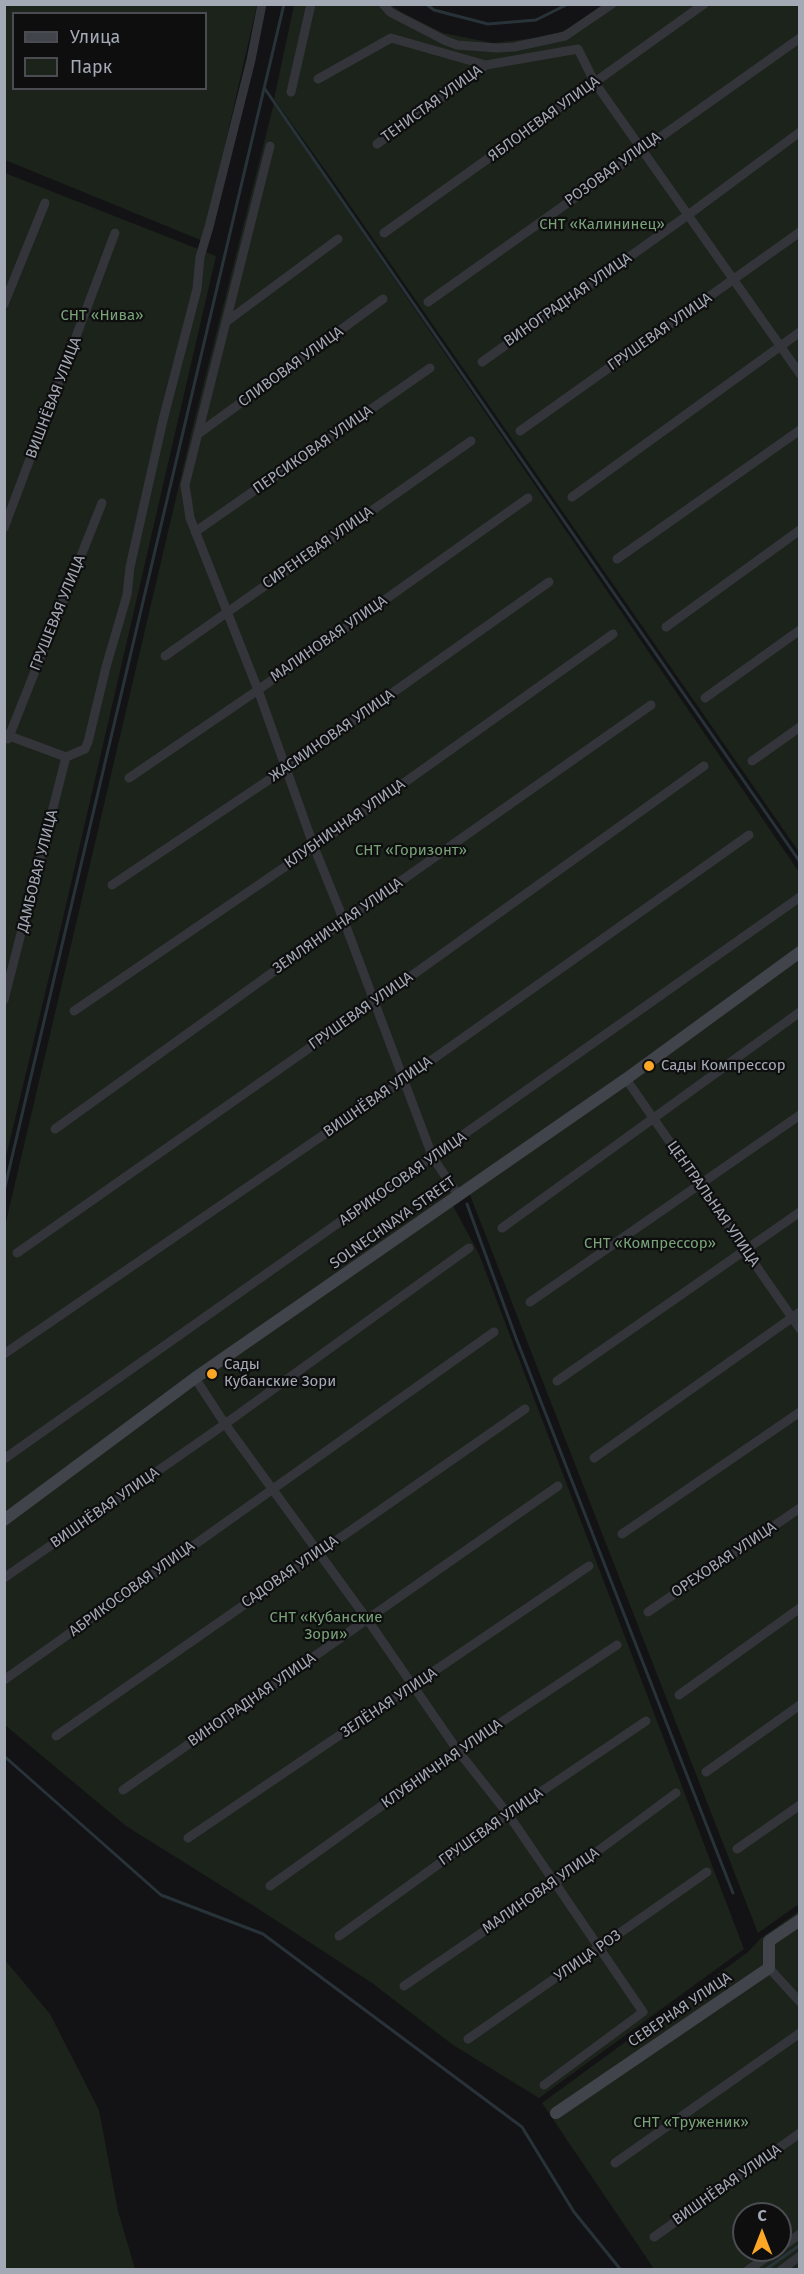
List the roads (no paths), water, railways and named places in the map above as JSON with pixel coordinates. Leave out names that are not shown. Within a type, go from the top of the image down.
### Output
[{"type":"street","points":[[7,736],[66,757],[85,749],[88,742],[106,667],[127,595],[130,567],[149,491],[163,420],[197,289],[200,257],[251,60],[262,4]]},
{"type":"street","points":[[291,92],[311,4]]},
{"type":"street","points":[[383,4],[390,12],[444,40],[457,45],[497,48],[514,47],[565,36],[612,4]]},
{"type":"street","name":"ЯБЛОНЕВАЯ УЛИЦА","points":[[384,234],[704,4]]},
{"type":"street","points":[[318,79],[391,38],[486,64],[578,48],[595,83],[800,374]]},
{"type":"street","name":"РОЗОВАЯ УЛИЦА","points":[[428,302],[800,38]]},
{"type":"street","name":"ТЕНИСТАЯ УЛИЦА","points":[[377,144],[486,64]]},
{"type":"street","name":"ВИНОГРАДНАЯ УЛИЦА","points":[[482,362],[800,132]]},
{"type":"street","points":[[270,146],[185,485],[190,518],[258,690],[285,769],[405,1078],[433,1158],[459,1196]]},
{"type":"street","points":[[4,304],[45,203]]},
{"type":"street","name":"ГРУШЕВАЯ УЛИЦА","points":[[520,431],[800,232]]},
{"type":"street","name":"ВИШНЁВАЯ УЛИЦА","points":[[4,528],[115,233]]},
{"type":"street","points":[[226,322],[338,239]]},
{"type":"street","name":"СЛИВОВАЯ УЛИЦА","points":[[198,434],[383,299]]},
{"type":"street","points":[[572,497],[800,332]]},
{"type":"street","name":"ПЕРСИКОВАЯ УЛИЦА","points":[[195,532],[430,368]]},
{"type":"street","points":[[617,559],[800,430]]},
{"type":"street","name":"СИРЕНЕВАЯ УЛИЦА","points":[[165,656],[471,441]]},
{"type":"street","name":"МАЛИНОВАЯ УЛИЦА","points":[[129,778],[258,690],[528,498]]},
{"type":"street","name":"ГРУШЕВАЯ УЛИЦА","points":[[7,736],[102,503]]},
{"type":"street","points":[[666,627],[800,531]]},
{"type":"street","name":"ЖАСМИНОВАЯ УЛИЦА","points":[[112,885],[285,769],[549,582]]},
{"type":"street","points":[[705,698],[800,630]]},
{"type":"street","name":"КЛУБНИЧНАЯ УЛИЦА","points":[[74,1011],[314,846],[613,634]]},
{"type":"street","name":"ЗЕМЛЯНИЧНАЯ УЛИЦА","points":[[56,1129],[344,921],[651,705]]},
{"type":"street","points":[[752,761],[800,727]]},
{"type":"street","name":"ДАМБОВАЯ УЛИЦА","points":[[4,1000],[66,757]]},
{"type":"street","name":"ГРУШЕВАЯ УЛИЦА","points":[[16,1253],[375,1002],[704,766]]},
{"type":"street","name":"ВИШНЁВАЯ УЛИЦА","points":[[4,1354],[405,1078],[749,834]]},
{"type":"street","name":"АБРИКОСОВАЯ УЛИЦА","points":[[4,1459],[800,897]]},
{"type":"street","name":"SOLNECHNAYA STREET","points":[[4,1521],[195,1378],[626,1079],[800,952]]},
{"type":"street","points":[[502,1228],[800,1012]]},
{"type":"street","name":"ЦЕНТРАЛЬНАЯ УЛИЦА","points":[[626,1079],[745,1250],[796,1315],[800,1329]]},
{"type":"street","points":[[530,1302],[800,1115]]},
{"type":"street","points":[[557,1382],[800,1212]]},
{"type":"street","name":"ВИШНЁВАЯ УЛИЦА","points":[[4,1578],[225,1424],[469,1248]]},
{"type":"street","points":[[594,1458],[796,1315]]},
{"type":"street","name":"АБРИКОСОВАЯ УЛИЦА","points":[[4,1680],[494,1332]]},
{"type":"street","points":[[195,1378],[225,1424],[367,1619],[458,1751],[508,1814],[643,2012],[544,2085]]},
{"type":"street","name":"САДОВАЯ УЛИЦА","points":[[56,1736],[525,1409]]},
{"type":"street","points":[[622,1534],[800,1412]]},
{"type":"street","name":"ВИНОГРАДНАЯ УЛИЦА","points":[[123,1790],[558,1486]]},
{"type":"street","name":"ОРЕХОВАЯ УЛИЦА","points":[[648,1612],[800,1508]]},
{"type":"street","name":"ЗЕЛЁНАЯ УЛИЦА","points":[[188,1838],[589,1566]]},
{"type":"street","points":[[679,1695],[800,1608]]},
{"type":"street","name":"КЛУБНИЧНАЯ УЛИЦА","points":[[270,1886],[458,1751],[617,1645]]},
{"type":"street","points":[[706,1772],[800,1705]]},
{"type":"street","name":"ГРУШЕВАЯ УЛИЦА","points":[[339,1936],[508,1814],[646,1721]]},
{"type":"street","name":"МАЛИНОВАЯ УЛИЦА","points":[[404,1986],[556,1882],[676,1793]]},
{"type":"street","points":[[737,1849],[800,1805]]},
{"type":"street","name":"УЛИЦА РОЗ","points":[[468,2039],[706,1872]]},
{"type":"street","points":[[800,1920],[769,1941],[769,1968],[800,2002]]},
{"type":"street","name":"СЕВЕРНАЯ УЛИЦА","points":[[556,2113],[769,1968]]},
{"type":"street","points":[[615,2163],[800,2033]]},
{"type":"street","name":"ВИШНЁВАЯ УЛИЦА","points":[[654,2237],[800,2133]]},
{"type":"street","points":[[781,2270],[800,2256]]},
{"type":"waterway","points":[[4,1191],[284,4]]},
{"type":"waterway","points":[[426,4],[434,10],[488,24],[536,20],[568,4]]},
{"type":"waterway","points":[[265,89],[800,862]]},
{"type":"waterway","points":[[467,1204],[516,1338],[733,1893]]},
{"type":"waterway","points":[[4,1756],[161,1895],[263,1934],[522,2127],[574,2212],[621,2270]]},
{"type":"waterway","points":[[765,2270],[800,2245]]},
{"type":"place","name":"Сады Компрессор","points":[[649,1066]]},
{"type":"place","name":"Сады Кубанские Зори","points":[[212,1374]]},
{"type":"park label","name":"СНТ «Калининец»","points":[[602,225]]},
{"type":"park label","name":"СНТ «Нива»","points":[[102,316]]},
{"type":"park label","name":"СНТ «Горизонт»","points":[[411,851]]},
{"type":"park label","name":"СНТ «Компрессор»","points":[[650,1244]]},
{"type":"park label","name":"СНТ «Кубанские Зори»","points":[[326,1626]]},
{"type":"park label","name":"СНТ «Труженик»","points":[[691,2123]]}]
